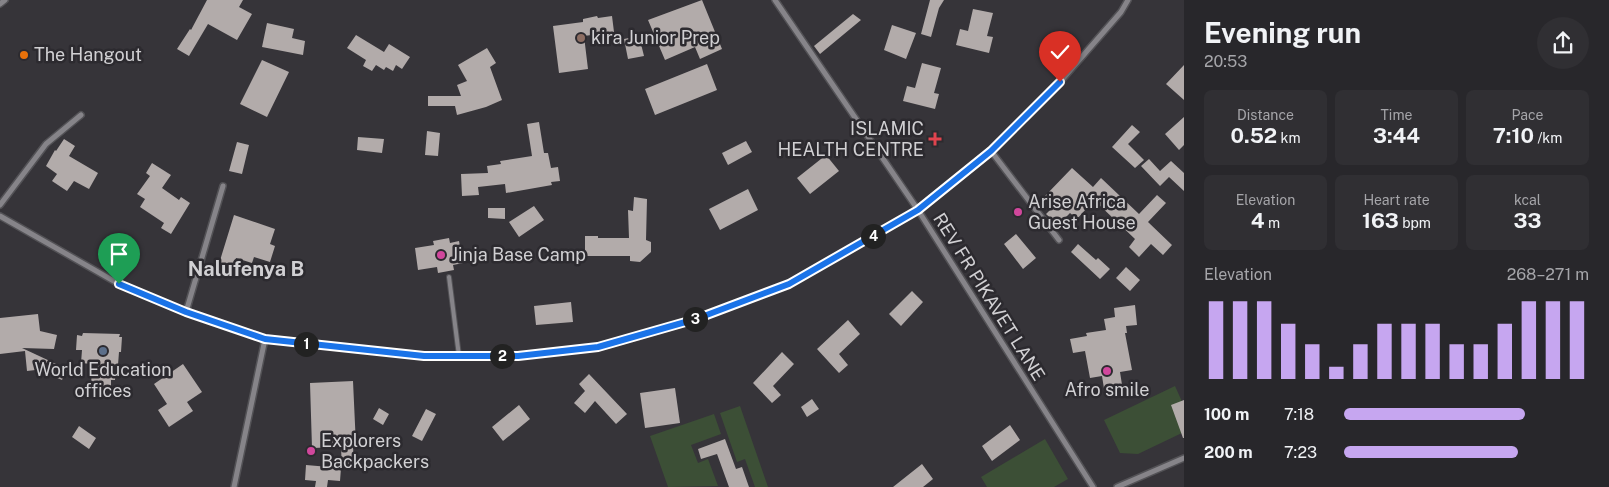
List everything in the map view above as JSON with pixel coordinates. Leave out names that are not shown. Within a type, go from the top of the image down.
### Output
[{"type":"street","points":[[0,4],[5,0]]},
{"type":"street","name":"REV FR PIKAVET LANE","points":[[775,0],[918,210],[1093,487]]},
{"type":"street","points":[[0,216],[119,284],[186,312],[265,339],[424,356],[518,356],[598,347],[696,319],[789,284],[918,210],[991,151],[1060,82],[1121,12],[1128,0]]},
{"type":"street","points":[[0,205],[46,144],[55,134],[80,114]]},
{"type":"street","points":[[991,151],[1059,240]]},
{"type":"street","points":[[186,312],[223,186]]},
{"type":"street","points":[[234,487],[265,339]]},
{"type":"street","points":[[1117,487],[1184,458]]},
{"type":"lane","points":[[449,277],[459,356]]},
{"type":"green space","points":[[1175,386],[1184,406],[1184,432],[1138,454],[1120,453],[1104,420]]},
{"type":"green space","points":[[740,406],[768,487],[755,487],[745,459],[737,462],[720,413]]},
{"type":"green space","points":[[714,414],[721,434],[691,445],[698,463],[708,459],[718,486],[668,487],[650,436]]},
{"type":"green space","points":[[1045,439],[1068,479],[1054,487],[987,487],[981,477]]},
{"type":"building","points":[[207,0],[243,0],[239,7],[252,14],[237,40],[208,24],[189,56],[177,49],[191,30]]},
{"type":"building","points":[[702,0],[722,49],[700,59],[695,47],[665,60],[648,20]]},
{"type":"building","points":[[930,0],[944,0],[939,8],[931,37],[921,34]]},
{"type":"building","points":[[973,9],[993,13],[987,36],[993,37],[989,53],[956,45],[960,29],[968,31]]},
{"type":"building","points":[[853,14],[861,20],[820,54],[814,46]]},
{"type":"building","points":[[597,16],[598,18],[612,16],[614,32],[584,36],[588,69],[559,73],[553,26],[583,22],[583,19]]},
{"type":"building","points":[[267,23],[294,29],[292,38],[305,41],[303,55],[262,47]]},
{"type":"building","points":[[892,25],[916,33],[906,59],[884,50]]},
{"type":"building","points":[[356,35],[384,52],[389,44],[410,57],[402,69],[396,65],[393,71],[386,67],[384,70],[376,65],[372,71],[363,66],[366,60],[347,48]]},
{"type":"building","points":[[639,36],[644,56],[628,59],[624,39]]},
{"type":"building","points":[[487,48],[496,63],[490,67],[502,100],[486,107],[457,115],[455,106],[428,106],[428,96],[461,96],[457,85],[467,81],[458,65]]},
{"type":"building","points":[[262,60],[289,72],[267,117],[240,104]]},
{"type":"building","points":[[922,63],[941,68],[934,93],[939,94],[935,109],[903,101],[907,86],[915,88]]},
{"type":"building","points":[[707,64],[717,90],[655,115],[645,89]]},
{"type":"building","points":[[1184,65],[1184,100],[1166,84]]},
{"type":"building","points":[[1184,117],[1184,145],[1179,150],[1165,134]]},
{"type":"building","points":[[539,122],[544,153],[548,153],[551,168],[558,167],[560,181],[551,182],[552,185],[506,193],[505,184],[478,187],[479,195],[462,196],[461,174],[488,173],[487,166],[501,164],[500,161],[532,156],[527,124]]},
{"type":"building","points":[[1132,125],[1140,132],[1128,144],[1144,160],[1135,168],[1112,147]]},
{"type":"building","points":[[427,131],[440,133],[438,156],[425,155]]},
{"type":"building","points":[[358,137],[384,139],[382,153],[357,150]]},
{"type":"building","points":[[64,139],[75,146],[69,156],[98,173],[89,189],[74,181],[67,191],[52,181],[57,174],[46,166]]},
{"type":"building","points":[[746,141],[752,152],[728,165],[722,153]]},
{"type":"building","points":[[237,142],[249,145],[242,174],[229,171]]},
{"type":"building","points":[[826,155],[839,171],[810,194],[797,178]]},
{"type":"building","points":[[1149,159],[1160,171],[1171,161],[1184,173],[1184,191],[1169,177],[1160,186],[1141,166]]},
{"type":"building","points":[[152,163],[171,175],[162,188],[179,200],[181,197],[190,203],[171,234],[161,228],[164,223],[140,207],[145,199],[137,194],[150,176],[146,173]]},
{"type":"building","points":[[1072,168],[1093,187],[1101,178],[1139,214],[1157,195],[1166,203],[1148,222],[1172,245],[1163,255],[1151,244],[1139,257],[1129,247],[1135,239],[1094,200],[1077,219],[1070,213],[1058,225],[1046,214],[1055,205],[1045,196]]},
{"type":"building","points":[[748,189],[758,210],[720,230],[709,209]]},
{"type":"building","points":[[634,197],[647,199],[646,240],[651,242],[651,252],[640,262],[630,261],[630,256],[585,256],[585,236],[629,238],[628,210],[633,211]]},
{"type":"building","points":[[534,206],[544,220],[519,237],[509,222]]},
{"type":"building","points":[[488,208],[505,208],[505,219],[488,218]]},
{"type":"building","points":[[234,215],[275,229],[270,244],[275,246],[270,262],[254,257],[252,263],[236,258],[232,271],[218,267]]},
{"type":"building","points":[[1016,234],[1036,258],[1023,269],[1004,244]]},
{"type":"building","points":[[449,238],[450,243],[459,241],[463,263],[453,265],[454,270],[438,273],[437,267],[418,270],[415,248],[434,245],[433,241]]},
{"type":"building","points":[[1078,244],[1096,260],[1098,258],[1110,269],[1100,279],[1071,252]]},
{"type":"building","points":[[1126,267],[1140,280],[1130,291],[1116,278]]},
{"type":"building","points":[[912,291],[923,302],[901,326],[889,314]]},
{"type":"building","points":[[571,302],[573,322],[536,325],[534,306]]},
{"type":"building","points":[[1135,305],[1137,325],[1126,326],[1127,333],[1125,333],[1132,370],[1120,372],[1123,391],[1105,395],[1102,376],[1090,378],[1085,351],[1073,353],[1070,339],[1087,336],[1086,333],[1106,330],[1104,319],[1115,317],[1114,308]]},
{"type":"building","points":[[38,314],[40,331],[57,335],[54,349],[22,348],[67,369],[62,380],[43,372],[44,369],[27,371],[25,351],[0,354],[0,318]]},
{"type":"building","points":[[848,320],[860,334],[839,354],[848,365],[839,373],[817,349]]},
{"type":"building","points":[[83,333],[120,334],[119,337],[122,337],[115,380],[111,380],[111,388],[91,388],[92,364],[81,363],[82,350],[76,350],[77,335],[82,336]]},
{"type":"building","points":[[782,352],[794,364],[773,386],[781,395],[772,403],[753,383]]},
{"type":"building","points":[[183,364],[202,392],[187,402],[193,411],[169,427],[158,410],[167,404],[154,384]]},
{"type":"building","points":[[589,374],[627,414],[616,424],[595,401],[585,413],[574,403],[585,391],[579,384]]},
{"type":"building","points":[[353,381],[356,446],[353,446],[354,468],[342,469],[341,447],[312,448],[310,383]]},
{"type":"building","points":[[675,388],[680,423],[645,428],[640,393]]},
{"type":"building","points":[[812,399],[819,409],[807,417],[801,407]]},
{"type":"building","points":[[1184,400],[1184,438],[1183,438],[1171,405]]},
{"type":"building","points":[[519,405],[530,419],[503,441],[492,427]]},
{"type":"building","points":[[379,408],[389,414],[383,425],[373,419]]},
{"type":"building","points":[[426,409],[436,414],[422,441],[412,436]]},
{"type":"building","points":[[1010,425],[1020,440],[992,461],[982,446]]},
{"type":"building","points":[[79,426],[96,438],[89,449],[72,437]]},
{"type":"building","points":[[725,439],[736,469],[742,467],[749,487],[729,487],[717,454],[701,459],[698,449]]},
{"type":"building","points":[[922,464],[933,479],[923,487],[893,487]]},
{"type":"building","points":[[306,465],[341,468],[340,481],[328,480],[327,487],[315,487],[316,481],[305,480]]},
{"type":"place","name":"kira Junior Prep","points":[[581,38]]},
{"type":"place","name":"The Hangout","points":[[24,55]]},
{"type":"place","name":"ISLAMIC HEALTH CENTRE","points":[[935,139]]},
{"type":"place","name":"Arise Africa Guest House","points":[[1018,212]]},
{"type":"place","name":"Jinja Base Camp","points":[[441,255]]},
{"type":"place","name":"World Education offices","points":[[103,351]]},
{"type":"place","name":"Afro smile","points":[[1107,371]]},
{"type":"place","name":"Explorers Backpackers","points":[[311,451]]},
{"type":"district","name":"Nalufenya B","points":[[246,269]]},
{"type":"route","points":[[119,284],[186,312],[265,339],[424,356],[518,356],[598,347],[696,319],[789,284],[918,210],[991,151],[1060,82]]}]
